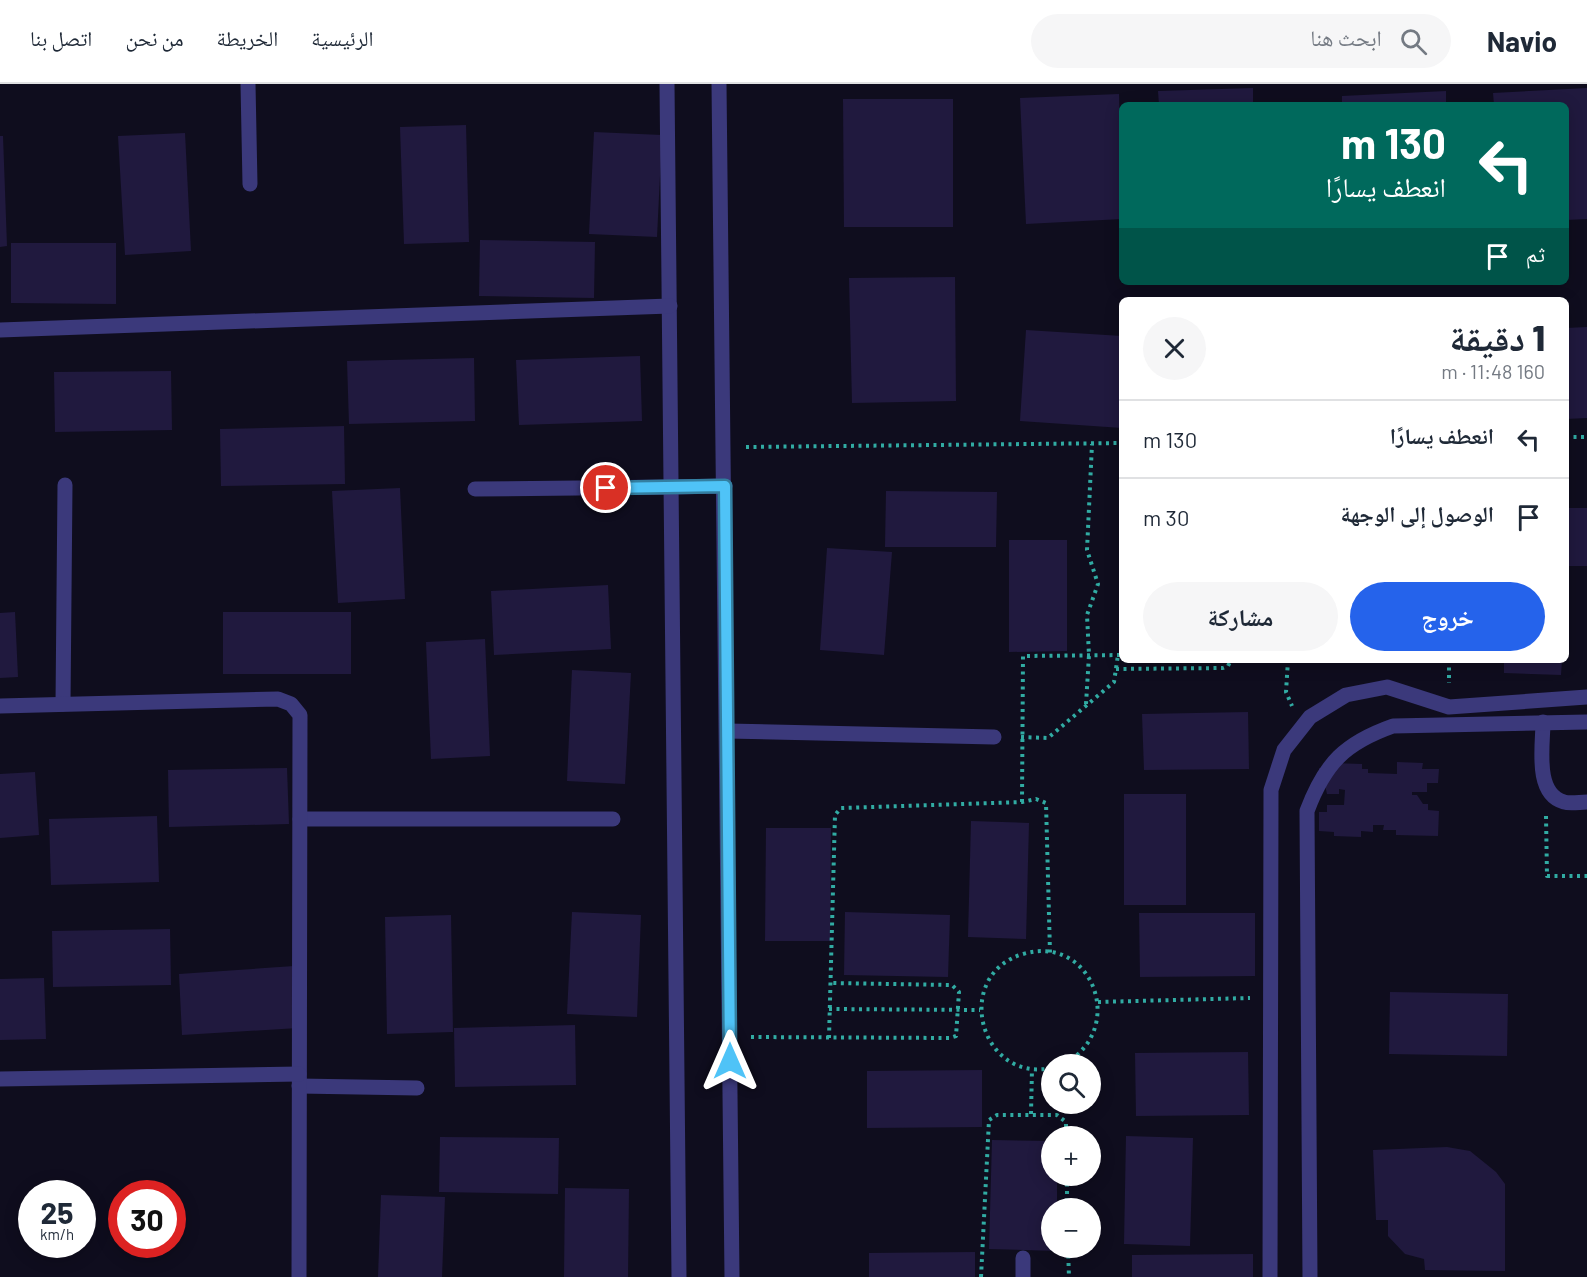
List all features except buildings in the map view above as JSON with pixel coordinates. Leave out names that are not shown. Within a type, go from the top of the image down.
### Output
[{"type":"street","points":[[248,84],[250,184]]},
{"type":"street","points":[[667,84],[679,1277]]},
{"type":"street","points":[[719,84],[732,1277]]},
{"type":"street","points":[[0,330],[669,306]]},
{"type":"street","points":[[63,704],[65,485]]},
{"type":"street","points":[[475,489],[725,486]]},
{"type":"street","points":[[1270,1277],[1271,790],[1284,750],[1310,717],[1346,695],[1387,687],[1449,707],[1587,697]]},
{"type":"street","points":[[0,706],[278,699],[291,704],[300,715],[299,1277]]},
{"type":"street","points":[[1543,722],[1543,778],[1547,789],[1554,797],[1564,802],[1587,802]]},
{"type":"street","points":[[1310,1277],[1307,811],[1318,781],[1338,756],[1363,736],[1393,726],[1587,722]]},
{"type":"street","points":[[727,731],[994,737]]},
{"type":"street","points":[[300,819],[614,819]]},
{"type":"street","points":[[0,1079],[299,1080],[417,1088]]},
{"type":"street","points":[[1023,1258],[1023,1277]]},
{"type":"path","points":[[1569,437],[1587,437]]},
{"type":"path","points":[[724,448],[1119,443]]},
{"type":"path","points":[[1086,704],[1089,655],[1087,615],[1098,584],[1088,550],[1092,444]]},
{"type":"path","points":[[1022,802],[1023,656],[1119,655]]},
{"type":"path","points":[[1021,737],[1048,738],[1114,682],[1119,658]]},
{"type":"path","points":[[1116,669],[1223,668],[1230,663]]},
{"type":"path","points":[[1288,663],[1287,698],[1294,707],[1310,717]]},
{"type":"path","points":[[1554,797],[1547,808],[1545,820],[1547,876],[1587,876]]},
{"type":"path","points":[[829,1038],[837,811],[841,808],[1022,802],[1036,799],[1046,803],[1048,808],[1050,953]]},
{"type":"path","points":[[1041,1069],[1032,1069],[1006,1059],[995,1049],[982,1024],[980,1010],[982,996],[997,970],[1021,955],[1050,953],[1064,957],[1077,964],[1091,981],[1098,1002],[1095,1032],[1080,1054]]},
{"type":"path","points":[[730,1037],[950,1038],[957,1033],[959,992],[952,985],[830,983]]},
{"type":"path","points":[[1098,1002],[1270,997]]},
{"type":"path","points":[[829,1009],[980,1010]]},
{"type":"path","points":[[1031,1114],[1032,1069]]},
{"type":"path","points":[[981,1277],[989,1120],[998,1115],[1061,1116],[1066,1126]]},
{"type":"path","points":[[1068,1258],[1069,1277]]},
{"type":"route","points":[[606,488],[725,486],[730,1061]]}]
